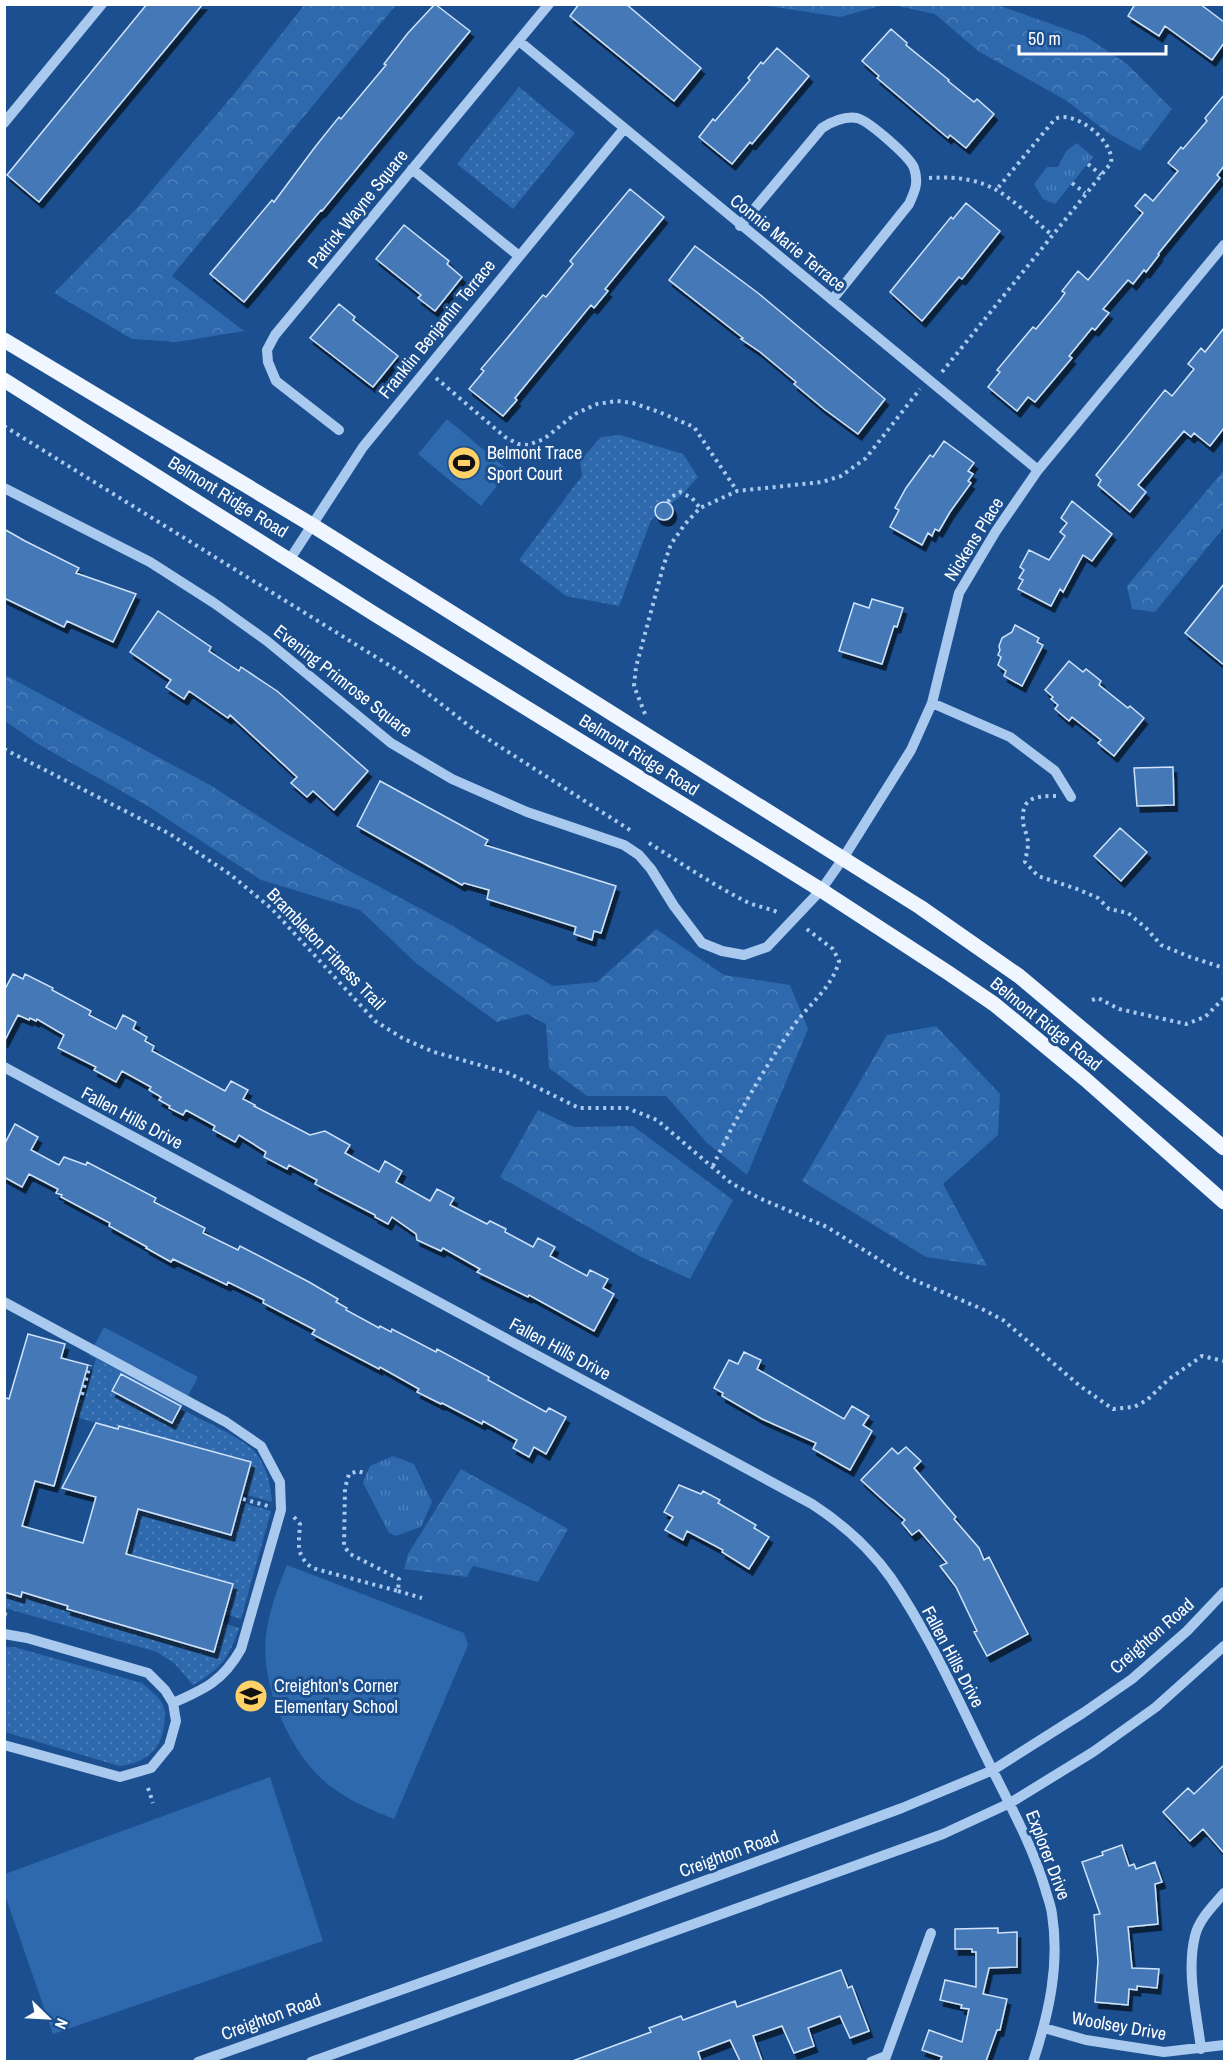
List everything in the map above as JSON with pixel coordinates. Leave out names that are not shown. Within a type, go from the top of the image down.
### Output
[{"type":"main road","name":"Belmont Ridge Road","points":[[4,340],[312,525],[920,908],[1019,976],[1224,1148]]},
{"type":"main road","name":"Belmont Ridge Road","points":[[4,380],[376,615],[821,890],[994,1004],[1085,1079],[1224,1202]]},
{"type":"street","points":[[4,123],[102,4]]},
{"type":"street","name":"Patrick Wayne Square","points":[[339,430],[276,381],[268,362],[267,350],[275,335],[549,4]]},
{"type":"street","name":"Connie Marie Terrace","points":[[519,41],[623,130],[1038,470]]},
{"type":"street","points":[[741,226],[822,128],[835,120],[859,118],[870,125],[914,165],[917,189],[909,204],[832,300]]},
{"type":"street","name":"Franklin Benjamin Terrace","points":[[290,559],[363,447],[623,130]]},
{"type":"street","points":[[412,169],[519,256]]},
{"type":"street","name":"Nickens Place","points":[[821,890],[911,750],[932,703],[959,593],[996,531],[1038,470],[1224,245]]},
{"type":"street","name":"Evening Primrose Square","points":[[4,488],[150,562],[214,603],[267,641],[391,742],[452,779],[527,812],[624,845],[639,855],[651,869],[674,906],[702,943],[722,951],[744,955],[767,948],[821,890]]},
{"type":"street","points":[[932,703],[1010,737],[1055,771],[1071,797]]},
{"type":"street","name":"Fallen Hills Drive","points":[[4,1067],[812,1504],[841,1523],[891,1578],[933,1650],[993,1770]]},
{"type":"street","points":[[4,1302],[226,1422],[261,1446],[280,1482],[281,1510],[241,1649],[234,1663],[220,1679],[173,1703]]},
{"type":"street","name":"Creighton Road","points":[[198,2061],[609,1916],[869,1820],[993,1770],[1083,1713],[1132,1678],[1186,1631],[1224,1592]]},
{"type":"street","points":[[4,1634],[27,1638],[148,1673],[165,1690],[173,1703],[176,1721],[169,1746],[151,1768],[120,1777],[4,1745]]},
{"type":"street","points":[[311,2061],[943,1834],[1010,1803],[1093,1752],[1156,1707],[1224,1646]]},
{"type":"street","name":"Explorer Drive","points":[[993,1770],[1023,1828],[1052,1912],[1056,1949],[1054,1978],[1044,2028],[1033,2061]]},
{"type":"street","points":[[1201,2049],[1193,1982],[1195,1935],[1207,1912],[1224,1893]]},
{"type":"street","points":[[871,2061],[885,2059],[931,1933]]},
{"type":"street","name":"Woolsey Drive","points":[[1044,2028],[1086,2040],[1164,2052],[1224,2045]]},
{"type":"path","points":[[646,717],[634,686],[636,667],[660,575],[671,544],[700,508],[737,491],[822,482],[847,472],[866,458],[915,392],[939,375],[1111,163],[1112,157],[1106,144],[1094,130],[1067,116],[1059,117],[997,189]]},
{"type":"path","points":[[1088,164],[1101,175]]},
{"type":"path","points":[[917,179],[952,177],[972,180],[997,189],[1052,235]]},
{"type":"path","points":[[1072,183],[1085,193]]},
{"type":"path","points":[[426,370],[505,437],[518,444],[528,445],[544,439],[569,418],[597,404],[617,401],[633,403],[659,412],[694,427],[737,491]]},
{"type":"path","points":[[4,426],[400,672],[477,732],[633,832]]},
{"type":"path","points":[[668,502],[671,497],[680,492],[692,498],[700,508]]},
{"type":"path","name":"Brambleton Fitness Trail","points":[[4,748],[170,834],[231,875],[272,909],[375,1022],[386,1029],[434,1052],[508,1073],[579,1108],[627,1108],[657,1120],[731,1182],[759,1198],[827,1227],[862,1251],[907,1277],[1003,1320],[1080,1386],[1113,1409],[1134,1407],[1147,1400],[1169,1379],[1202,1356],[1224,1360]]},
{"type":"path","points":[[1071,797],[1037,795],[1029,801],[1024,810],[1023,820],[1028,842],[1025,862],[1029,867],[1038,876],[1098,898],[1109,909],[1128,913],[1161,945],[1224,968]]},
{"type":"path","points":[[643,838],[750,904],[771,909],[794,921],[833,949],[839,961],[835,977],[795,1024],[738,1114],[713,1166]]},
{"type":"path","points":[[1092,999],[1098,998],[1119,1009],[1186,1024],[1205,1017],[1224,998]]},
{"type":"path","points":[[82,1360],[90,1363],[82,1395]]},
{"type":"path","points":[[367,1474],[358,1471],[349,1474],[345,1488],[344,1546],[350,1554],[399,1579],[398,1591]]},
{"type":"path","points":[[243,1499],[290,1513],[300,1524],[298,1550],[302,1560],[312,1568],[422,1598]]},
{"type":"path","points":[[4,1614],[10,1616]]},
{"type":"path","points":[[148,1788],[153,1803]]},
{"type":"green space","points":[[305,4],[396,5],[172,276],[244,331],[177,342],[132,339],[54,293],[136,209],[234,94]]},
{"type":"green space","points":[[762,5],[883,5],[840,17]]},
{"type":"green space","points":[[893,5],[998,5],[1085,36],[1127,64],[1172,109],[1140,151],[1108,133],[1067,101],[978,51],[935,14]]},
{"type":"green space","points":[[519,87],[575,133],[513,209],[457,164]]},
{"type":"green space","points":[[1077,143],[1093,157],[1055,204],[1043,199],[1034,184],[1047,167],[1058,167],[1066,151]]},
{"type":"green space","name":"Belmont Trace Sport Court","points":[[447,419],[509,471],[481,506],[418,454]]},
{"type":"green space","points":[[620,435],[683,454],[698,477],[681,496],[651,520],[619,606],[566,596],[519,560],[582,476],[580,461],[601,437]]},
{"type":"green space","points":[[1224,470],[1224,527],[1155,612],[1132,609],[1127,586]]},
{"type":"green space","points":[[5,675],[210,785],[283,832],[451,925],[553,986],[597,982],[656,929],[724,975],[790,985],[808,1029],[747,1175],[707,1143],[666,1096],[587,1096],[549,1068],[546,1024],[527,1014],[497,1022],[417,964],[360,910],[261,880],[146,805],[38,744],[5,721]]},
{"type":"green space","points":[[936,1026],[1000,1094],[998,1135],[943,1184],[987,1266],[926,1257],[802,1181],[887,1035]]},
{"type":"green space","points":[[538,1110],[574,1127],[633,1126],[733,1200],[690,1279],[641,1257],[500,1177]]},
{"type":"green space","points":[[104,1327],[198,1377],[174,1422],[103,1386],[113,1368],[89,1355]]},
{"type":"green space","points":[[96,1359],[113,1368],[104,1385],[174,1422],[181,1409],[247,1445],[258,1456],[265,1468],[272,1502],[243,1494],[251,1462],[120,1426],[118,1429],[61,1413],[78,1399],[84,1400]]},
{"type":"green space","points":[[393,1456],[414,1464],[432,1502],[421,1527],[396,1536],[389,1533],[363,1483],[370,1466]]},
{"type":"green space","points":[[461,1469],[568,1529],[538,1582],[473,1566],[467,1577],[404,1569],[408,1554]]},
{"type":"green space","points":[[240,1502],[271,1511],[241,1619],[225,1614],[233,1584],[126,1554],[138,1509],[230,1535]]},
{"type":"green space","points":[[287,1565],[464,1633],[468,1645],[394,1819],[361,1805],[330,1786],[302,1756],[281,1718],[273,1697],[265,1655],[267,1626]]},
{"type":"green space","points":[[4,1592],[20,1597],[22,1592],[68,1606],[67,1609],[214,1652],[223,1623],[239,1628],[223,1662],[211,1674],[193,1685],[174,1663],[157,1652],[5,1608]]},
{"type":"green space","points":[[5,1647],[14,1647],[142,1683],[158,1697],[164,1708],[164,1726],[159,1743],[143,1759],[119,1766],[5,1732]]},
{"type":"green space","points":[[270,1777],[323,1941],[53,2034],[5,1895],[5,1874]]},
{"type":"building","points":[[147,4],[203,4],[39,202],[7,175]]},
{"type":"building","points":[[435,4],[470,31],[244,302],[210,274],[272,200],[274,202],[339,117],[341,119],[386,65],[384,64],[408,33]]},
{"type":"building","points":[[579,4],[626,4],[701,68],[674,101],[570,16]]},
{"type":"building","points":[[1135,4],[1200,4],[1224,22],[1224,43],[1212,60],[1165,26],[1159,36],[1128,16]]},
{"type":"building","points":[[891,29],[948,81],[974,102],[977,99],[994,114],[966,148],[950,135],[948,138],[877,78],[879,76],[862,61]]},
{"type":"building","points":[[777,48],[809,76],[752,144],[750,142],[732,164],[699,137],[750,80],[748,78],[761,62],[763,64]]},
{"type":"building","points":[[1224,95],[1224,166],[1217,175],[1220,178],[1146,272],[1144,270],[1133,284],[1128,280],[1103,309],[1109,313],[1095,330],[1092,328],[1069,356],[1072,358],[1035,402],[1028,397],[1017,411],[988,387],[1000,372],[997,370],[1033,327],[1036,329],[1060,300],[1065,293],[1062,291],[1078,271],[1088,280],[1143,213],[1135,206],[1145,194],[1153,201],[1178,171],[1168,163],[1207,121],[1205,118]]},
{"type":"building","points":[[630,189],[664,217],[605,289],[608,291],[594,308],[591,305],[503,416],[469,389],[484,371],[481,369],[543,295],[546,297],[573,264],[570,261]]},
{"type":"building","points":[[966,203],[1000,231],[962,279],[959,277],[922,321],[890,292],[951,217],[953,219]]},
{"type":"building","points":[[404,225],[449,261],[447,264],[462,277],[435,311],[418,298],[421,295],[376,259]]},
{"type":"building","points":[[695,246],[758,293],[885,399],[858,434],[824,409],[760,352],[669,280]]},
{"type":"building","points":[[339,304],[355,317],[353,320],[398,356],[373,387],[310,338]]},
{"type":"building","points":[[1224,328],[1224,428],[1210,446],[1194,433],[1191,437],[1184,431],[1138,485],[1146,492],[1130,512],[1098,485],[1101,480],[1096,475],[1165,390],[1172,396],[1194,369],[1188,364],[1201,348],[1205,352]]},
{"type":"building","points":[[944,441],[974,463],[968,471],[973,474],[968,481],[971,483],[939,531],[935,529],[932,536],[928,533],[922,545],[890,527],[899,510],[895,508],[906,488],[930,455],[933,457]]},
{"type":"building","points":[[1072,501],[1112,534],[1092,561],[1083,555],[1063,592],[1060,589],[1051,606],[1018,589],[1023,580],[1019,578],[1024,570],[1020,567],[1029,550],[1049,560],[1065,536],[1060,532],[1067,523],[1061,518]]},
{"type":"building","points":[[660,502],[668,502],[673,507],[671,518],[660,520],[655,515],[655,507]]},
{"type":"building","points":[[4,529],[79,568],[76,573],[136,594],[113,642],[67,621],[64,627],[4,598]]},
{"type":"building","points":[[1224,584],[1224,665],[1185,633]]},
{"type":"building","points":[[872,599],[903,608],[897,627],[894,626],[882,664],[839,651],[854,603],[869,608]]},
{"type":"building","points":[[158,611],[211,647],[209,651],[239,671],[241,667],[277,691],[368,771],[334,810],[313,791],[307,797],[291,783],[297,777],[230,715],[228,718],[189,691],[184,699],[166,687],[171,680],[130,652]]},
{"type":"building","points":[[1015,625],[1039,638],[1037,642],[1043,645],[1022,686],[1004,676],[1006,671],[998,665],[1002,638],[1012,632]]},
{"type":"building","points":[[1069,661],[1083,672],[1086,669],[1101,681],[1099,685],[1144,718],[1114,756],[1098,743],[1101,740],[1072,717],[1069,721],[1055,709],[1058,705],[1045,690]]},
{"type":"building","points":[[1173,767],[1174,805],[1137,806],[1134,768]]},
{"type":"building","points":[[380,781],[488,840],[485,845],[616,886],[601,933],[594,931],[592,940],[574,934],[576,927],[487,899],[489,890],[464,883],[462,885],[357,826]]},
{"type":"building","points":[[1120,828],[1147,852],[1121,881],[1094,856]]},
{"type":"building","points":[[13,974],[23,979],[25,974],[53,988],[52,990],[91,1011],[89,1015],[116,1029],[123,1015],[136,1022],[133,1029],[147,1037],[145,1041],[154,1046],[152,1051],[225,1091],[231,1081],[248,1090],[243,1099],[254,1106],[310,1135],[325,1131],[350,1145],[345,1153],[379,1172],[385,1161],[402,1171],[396,1182],[430,1201],[437,1189],[454,1198],[450,1205],[487,1224],[490,1221],[506,1229],[505,1232],[533,1247],[538,1238],[555,1247],[550,1256],[587,1276],[590,1270],[608,1279],[603,1288],[614,1294],[594,1331],[529,1295],[528,1297],[477,1272],[480,1269],[443,1248],[441,1251],[417,1240],[416,1234],[392,1217],[388,1224],[315,1184],[317,1180],[289,1165],[287,1169],[264,1157],[266,1152],[239,1135],[235,1142],[213,1130],[215,1126],[186,1110],[183,1115],[169,1108],[170,1106],[159,1100],[161,1097],[149,1090],[151,1087],[122,1071],[116,1082],[94,1070],[96,1067],[58,1048],[64,1035],[37,1019],[36,1021],[30,1018],[29,1020],[18,1015],[4,1042],[4,991]]},
{"type":"building","points":[[15,1124],[38,1137],[31,1150],[59,1165],[64,1157],[86,1165],[87,1162],[156,1198],[154,1202],[205,1228],[203,1233],[238,1250],[240,1246],[309,1282],[338,1299],[336,1302],[347,1308],[346,1310],[379,1328],[380,1326],[391,1332],[392,1329],[436,1352],[437,1349],[546,1412],[549,1408],[566,1417],[546,1454],[534,1447],[529,1457],[513,1448],[517,1440],[483,1421],[482,1424],[417,1392],[419,1389],[380,1367],[379,1369],[312,1334],[315,1330],[263,1303],[264,1300],[173,1259],[171,1262],[109,1226],[110,1223],[61,1197],[62,1195],[56,1193],[58,1189],[29,1174],[22,1187],[4,1177],[4,1145]]},
{"type":"building","points":[[28,1334],[65,1344],[61,1358],[88,1365],[54,1486],[35,1481],[22,1526],[83,1543],[96,1497],[62,1488],[96,1423],[118,1429],[119,1426],[251,1462],[231,1535],[138,1509],[126,1554],[233,1584],[214,1652],[67,1609],[68,1606],[22,1592],[21,1597],[4,1592],[4,1397],[9,1399]]},
{"type":"building","points":[[744,1352],[761,1360],[757,1369],[844,1419],[852,1406],[869,1416],[863,1425],[872,1431],[850,1470],[813,1449],[816,1443],[762,1419],[722,1396],[723,1393],[714,1388],[729,1360],[738,1364]]},
{"type":"building","points":[[121,1374],[181,1406],[172,1423],[112,1391]]},
{"type":"building","points":[[906,1447],[921,1461],[914,1468],[956,1517],[954,1519],[979,1548],[984,1560],[989,1557],[1028,1634],[987,1656],[974,1632],[977,1631],[956,1587],[940,1566],[947,1563],[919,1530],[912,1535],[902,1523],[905,1520],[861,1480],[892,1448],[898,1454]]},
{"type":"building","points":[[679,1485],[701,1494],[703,1491],[720,1500],[718,1503],[756,1525],[754,1528],[769,1537],[749,1569],[722,1552],[723,1550],[687,1531],[683,1540],[665,1530],[673,1517],[664,1512]]},
{"type":"building","points":[[1224,1765],[1224,1853],[1203,1829],[1190,1841],[1163,1812],[1188,1788],[1194,1794]]},
{"type":"building","points":[[1122,1845],[1129,1866],[1134,1864],[1136,1869],[1155,1862],[1162,1882],[1155,1884],[1158,1924],[1128,1927],[1132,1968],[1159,1969],[1157,1988],[1137,1986],[1137,1990],[1129,1989],[1128,2005],[1095,2002],[1098,1961],[1094,1915],[1100,1914],[1082,1862]]},
{"type":"building","points":[[998,1928],[998,1933],[1017,1932],[1017,1967],[989,1968],[983,1994],[1007,1999],[1000,2030],[997,2030],[986,2061],[940,2061],[942,2057],[922,2050],[929,2030],[962,2042],[969,2009],[940,2000],[945,1980],[976,1987],[976,1952],[972,1952],[972,1949],[955,1949],[955,1929]]},
{"type":"building","points":[[841,1970],[848,1988],[852,1986],[869,2031],[850,2038],[840,2016],[808,2028],[814,2046],[794,2053],[782,2026],[753,2036],[762,2061],[740,2061],[730,2040],[698,2052],[701,2061],[575,2060],[651,2032],[649,2028],[681,2016],[683,2020],[735,2001],[737,2007]]},
{"type":"place","name":"Belmont Trace Sport Court","points":[[464,463]]},
{"type":"place","name":"Creighton's Corner Elementary School","points":[[251,1696]]}]
